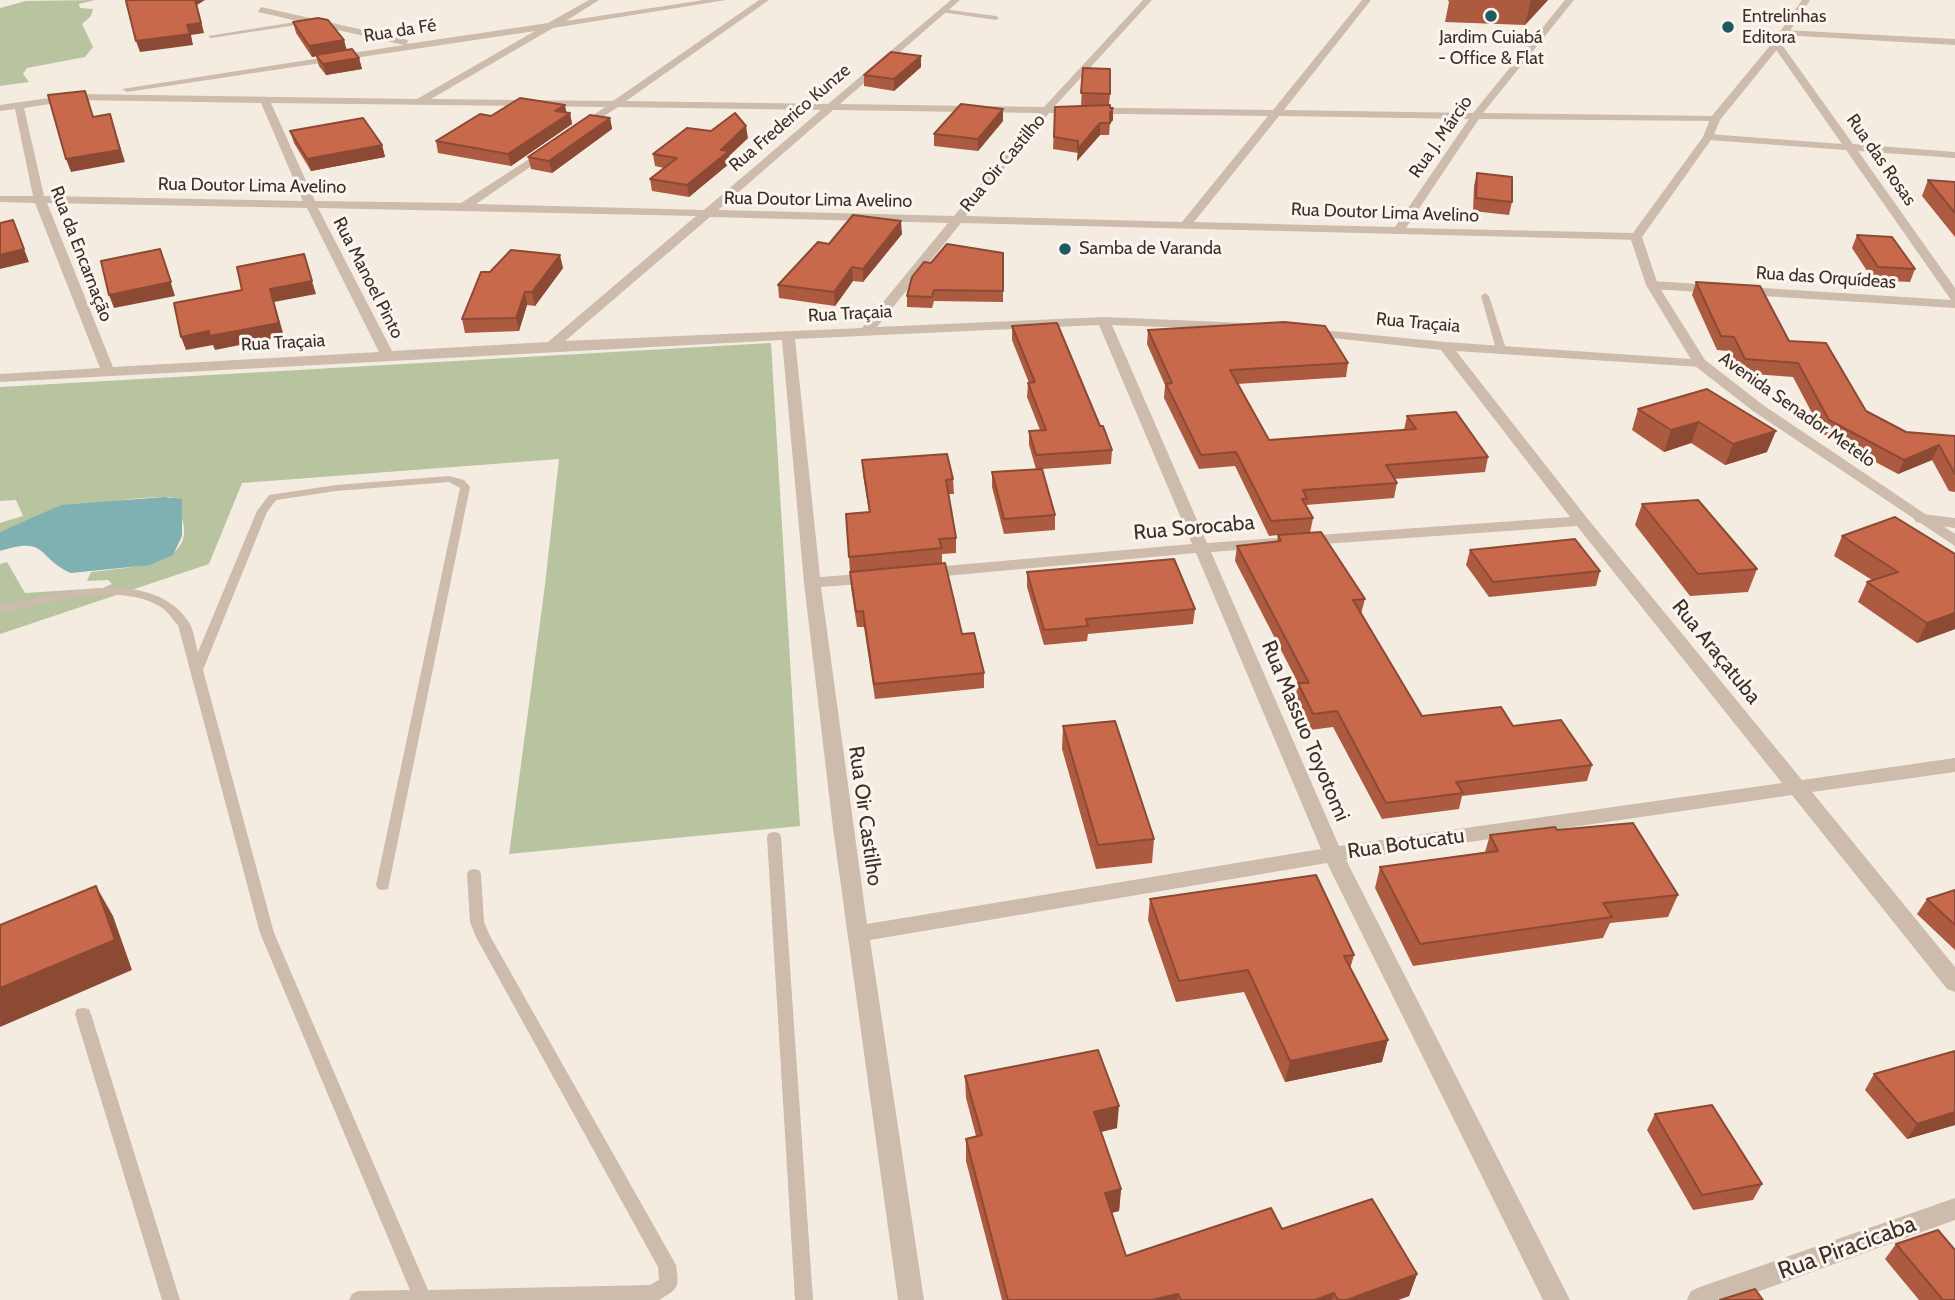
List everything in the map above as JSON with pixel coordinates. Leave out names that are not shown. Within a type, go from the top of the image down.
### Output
[{"type":"street","points":[[421,100],[595,0]]},
{"type":"street","name":"Rua da Fé","points":[[0,108],[722,0]]},
{"type":"street","points":[[575,133],[765,0]]},
{"type":"street","name":"Rua Frederico Kunze","points":[[552,346],[956,0]]},
{"type":"street","name":"Rua Oir Castilho","points":[[866,332],[1048,108],[1148,0]]},
{"type":"street","points":[[1186,225],[1367,0]]},
{"type":"street","name":"Rua J. Márcio","points":[[1398,231],[1478,114],[1570,0]]},
{"type":"street","points":[[1636,237],[1708,137],[1715,119],[1781,38],[1806,0]]},
{"type":"street","points":[[261,10],[415,45]]},
{"type":"street","points":[[1781,38],[1955,42]]},
{"type":"street","name":"Rua das Rosas","points":[[1781,38],[1853,149],[1955,297]]},
{"type":"street","points":[[77,97],[1715,119]]},
{"type":"street","name":"Rua Manoel Pinto","points":[[265,100],[311,205],[389,358]]},
{"type":"street","name":"Rua da Encarnação","points":[[19,106],[39,198],[108,371]]},
{"type":"street","points":[[1708,137],[1955,155]]},
{"type":"street","points":[[464,207],[564,140]]},
{"type":"street","name":"Rua Doutor Lima Avelino","points":[[0,199],[464,207],[1636,237]]},
{"type":"street","name":"Avenida Senador Metelo","points":[[1636,237],[1652,285],[1700,363],[1758,408],[1955,541]]},
{"type":"street","name":"Rua das Orquídeas","points":[[1652,285],[1955,304]]},
{"type":"street","name":"Rua Traçaia","points":[[0,378],[389,358],[552,346],[1104,321],[1238,324],[1445,346],[1700,363]]},
{"type":"street","name":"Rua Massuo Toyotomi","points":[[1104,321],[1333,855],[1557,1300]]},
{"type":"street","name":"Rua Oir Castilho","points":[[788,336],[811,583],[911,1300]]},
{"type":"street","name":"Rua Araçatuba","points":[[1445,346],[1581,521],[1955,984]]},
{"type":"street","points":[[1922,519],[1955,523]]},
{"type":"street","name":"Rua Sorocaba","points":[[811,583],[1201,548],[1581,521]]},
{"type":"street","name":"Rua Botucatu","points":[[858,934],[1333,855],[1955,765]]},
{"type":"street","name":"Rua Piracicaba","points":[[1700,1300],[1955,1209]]},
{"type":"lane","points":[[943,11],[996,18]]},
{"type":"lane","points":[[211,36],[312,21]]},
{"type":"lane","points":[[1486,296],[1501,349]]},
{"type":"lane","points":[[197,669],[262,511],[273,497],[336,488],[449,479],[460,482],[464,487],[383,885]]},
{"type":"lane","points":[[0,609],[94,594],[136,593],[164,603],[184,624],[268,933],[422,1297]]},
{"type":"lane","points":[[774,837],[804,1300]]},
{"type":"lane","points":[[358,1300],[652,1294],[670,1284],[667,1265],[483,937],[477,922],[474,874]]},
{"type":"lane","points":[[83,1014],[171,1300]]},
{"type":"green space","points":[[95,0],[79,4],[80,8],[93,9],[91,16],[82,24],[93,47],[85,57],[27,68],[23,74],[29,82],[0,86],[0,8],[26,1]]},
{"type":"green space","points":[[771,343],[800,826],[509,854],[559,459],[242,483],[209,564],[0,634],[0,564],[7,562],[25,593],[103,588],[112,584],[108,580],[87,581],[91,572],[148,564],[165,558],[177,549],[184,537],[182,520],[172,497],[106,503],[63,512],[0,532],[0,523],[23,516],[16,500],[0,501],[0,387]]},
{"type":"water","points":[[164,497],[182,499],[182,536],[173,555],[150,565],[71,573],[35,547],[16,547],[0,551],[0,532],[61,505]]},
{"type":"building","points":[[195,0],[201,23],[187,25],[190,34],[136,41],[126,1]]},
{"type":"building","points":[[318,18],[328,20],[344,40],[309,46],[293,22]]},
{"type":"building","points":[[352,49],[359,58],[323,64],[316,55]]},
{"type":"building","points":[[891,52],[921,56],[894,79],[864,75]]},
{"type":"building","points":[[1083,68],[1110,69],[1110,94],[1081,93]]},
{"type":"building","points":[[85,91],[93,117],[110,114],[120,150],[66,159],[48,95]]},
{"type":"building","points":[[520,98],[565,105],[555,111],[570,113],[508,154],[436,141],[480,114],[491,116]]},
{"type":"building","points":[[961,104],[1003,109],[978,139],[934,134]]},
{"type":"building","points":[[1110,105],[1110,108],[1113,108],[1110,123],[1100,123],[1078,149],[1078,141],[1054,137],[1055,107]]},
{"type":"building","points":[[735,113],[746,126],[721,150],[729,151],[687,185],[650,179],[677,158],[653,154],[687,128],[711,131]]},
{"type":"building","points":[[590,115],[610,118],[549,161],[528,157]]},
{"type":"building","points":[[363,118],[382,145],[307,159],[290,131]]},
{"type":"building","points":[[1477,173],[1512,177],[1512,202],[1476,198]]},
{"type":"building","points":[[1928,180],[1955,182],[1955,213]]},
{"type":"building","points":[[853,215],[901,221],[863,269],[852,267],[834,292],[778,285],[818,242],[829,244]]},
{"type":"building","points":[[13,220],[24,249],[0,255],[0,223]]},
{"type":"building","points":[[1857,235],[1892,237],[1915,269],[1878,267]]},
{"type":"building","points":[[947,244],[1003,253],[1003,291],[934,290],[932,297],[907,296],[912,277],[924,262],[931,263]]},
{"type":"building","points":[[160,249],[171,282],[109,295],[101,261]]},
{"type":"building","points":[[511,250],[560,255],[532,292],[525,292],[516,318],[462,319],[481,272],[490,272]]},
{"type":"building","points":[[304,254],[312,281],[270,289],[279,323],[210,336],[209,331],[181,337],[174,303],[242,290],[237,267]]},
{"type":"building","points":[[1696,282],[1760,286],[1789,341],[1826,343],[1866,411],[1906,432],[1955,436],[1955,474],[1939,445],[1904,460],[1829,420],[1798,363],[1745,359],[1734,337],[1721,336]]},
{"type":"building","points":[[1284,322],[1325,326],[1348,363],[1230,370],[1269,440],[1416,429],[1407,416],[1456,412],[1488,457],[1386,465],[1397,483],[1303,490],[1307,499],[1302,499],[1313,518],[1271,521],[1236,452],[1201,455],[1166,384],[1172,383],[1148,330]]},
{"type":"building","points":[[1057,323],[1112,450],[1036,455],[1029,431],[1046,430],[1028,383],[1035,382],[1012,326]]},
{"type":"building","points":[[1707,389],[1776,431],[1733,444],[1699,422],[1671,430],[1638,409]]},
{"type":"building","points":[[947,454],[953,479],[946,480],[956,538],[939,539],[942,548],[849,557],[846,514],[870,512],[862,460]]},
{"type":"building","points":[[1042,469],[1055,515],[1004,519],[992,472]]},
{"type":"building","points":[[1698,500],[1757,569],[1698,574],[1642,504]]},
{"type":"building","points":[[1895,517],[1955,554],[1955,613],[1927,623],[1867,582],[1898,572],[1842,536]]},
{"type":"building","points":[[1321,532],[1365,599],[1353,600],[1422,716],[1501,707],[1513,726],[1561,720],[1592,765],[1456,782],[1463,793],[1386,803],[1337,711],[1313,714],[1298,683],[1309,683],[1237,546],[1281,541],[1278,535]]},
{"type":"building","points":[[1575,539],[1600,571],[1493,582],[1470,550]]},
{"type":"building","points":[[1174,559],[1195,609],[1086,619],[1088,626],[1044,630],[1027,572]]},
{"type":"building","points":[[945,563],[962,634],[974,633],[984,673],[874,684],[863,611],[856,612],[850,572]]},
{"type":"building","points":[[1115,721],[1154,839],[1098,845],[1063,726]]},
{"type":"building","points":[[1633,823],[1678,895],[1603,903],[1612,917],[1420,944],[1380,867],[1498,851],[1490,835],[1555,827],[1557,830]]},
{"type":"building","points":[[1316,875],[1354,955],[1344,956],[1388,1040],[1290,1061],[1248,970],[1179,981],[1150,899]]},
{"type":"building","points":[[96,886],[115,940],[0,988],[0,925]]},
{"type":"building","points":[[1955,890],[1955,925],[1927,899]]},
{"type":"building","points":[[1098,1050],[1119,1106],[1094,1112],[1121,1189],[1105,1193],[1126,1256],[1271,1208],[1282,1229],[1372,1199],[1417,1274],[1347,1300],[1338,1300],[1334,1293],[1315,1300],[1181,1300],[1178,1294],[1151,1300],[1008,1300],[966,1139],[982,1135],[965,1076]]},
{"type":"building","points":[[1955,1051],[1955,1112],[1917,1124],[1874,1074]]},
{"type":"building","points":[[1712,1105],[1762,1184],[1702,1195],[1655,1114]]},
{"type":"building","points":[[1938,1230],[1955,1250],[1955,1300],[1943,1300],[1896,1244]]},
{"type":"building","points":[[1755,1289],[1763,1300],[1720,1300]]},
{"type":"place","name":"Jardim Cuiabá - Office & Flat","points":[[1491,16]]},
{"type":"place","name":"Entrelinhas Editora","points":[[1728,27]]},
{"type":"place","name":"Samba de Varanda","points":[[1065,249]]}]
